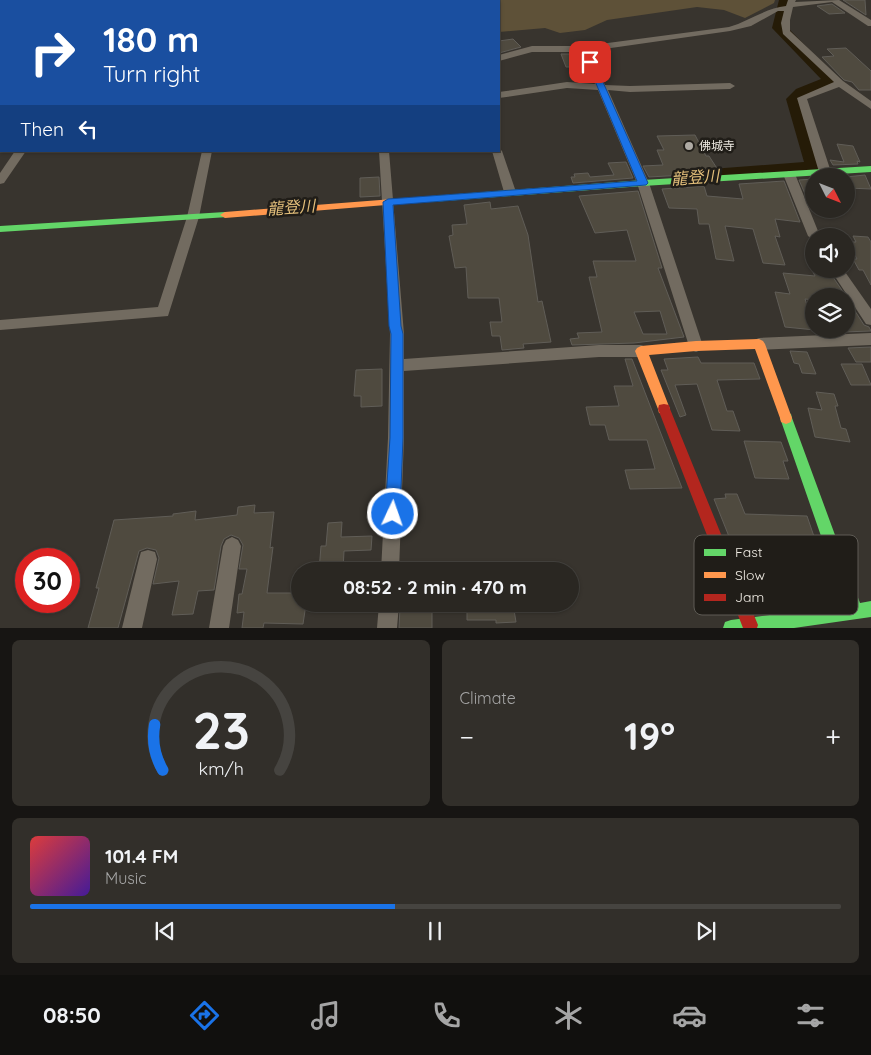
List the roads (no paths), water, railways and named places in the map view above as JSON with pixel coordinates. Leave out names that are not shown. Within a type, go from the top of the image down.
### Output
[{"type":"street","points":[[500,58],[532,49],[585,49],[730,28],[748,24],[776,9],[790,4],[833,0],[871,24]]},
{"type":"street","points":[[790,4],[784,26],[786,32],[840,83],[871,106]]},
{"type":"street","points":[[585,49],[643,183],[696,346]]},
{"type":"street","points":[[824,168],[802,98],[840,83]]},
{"type":"street","points":[[500,95],[567,85],[630,89],[730,86]]},
{"type":"street","points":[[0,181],[20,152]]},
{"type":"street","points":[[0,325],[163,312],[193,217],[207,152]]},
{"type":"street","points":[[384,152],[397,334],[396,438],[390,562]]},
{"type":"street","points":[[497,152],[510,193]]},
{"type":"street","points":[[855,170],[871,169]]},
{"type":"street","points":[[0,229],[805,173]]},
{"type":"street","points":[[790,174],[811,228]]},
{"type":"street","points":[[842,278],[871,320]]},
{"type":"street","points":[[396,366],[599,351],[641,351],[696,346],[871,339]]},
{"type":"street","points":[[759,344],[827,535]]},
{"type":"street","points":[[641,351],[714,535]]},
{"type":"street","points":[[219,628],[232,546]]},
{"type":"street","points":[[132,628],[148,559]]},
{"type":"street","points":[[858,611],[871,609]]},
{"type":"street","points":[[388,628],[389,612]]},
{"type":"street","points":[[746,615],[750,625]]},
{"type":"street","points":[[731,628],[828,615]]},
{"type":"waterway","name":"龍登川","points":[[698,176],[815,167],[795,99],[802,93],[832,81],[779,28],[786,0]]},
{"type":"place","name":"佛城寺","points":[[689,146]]}]
